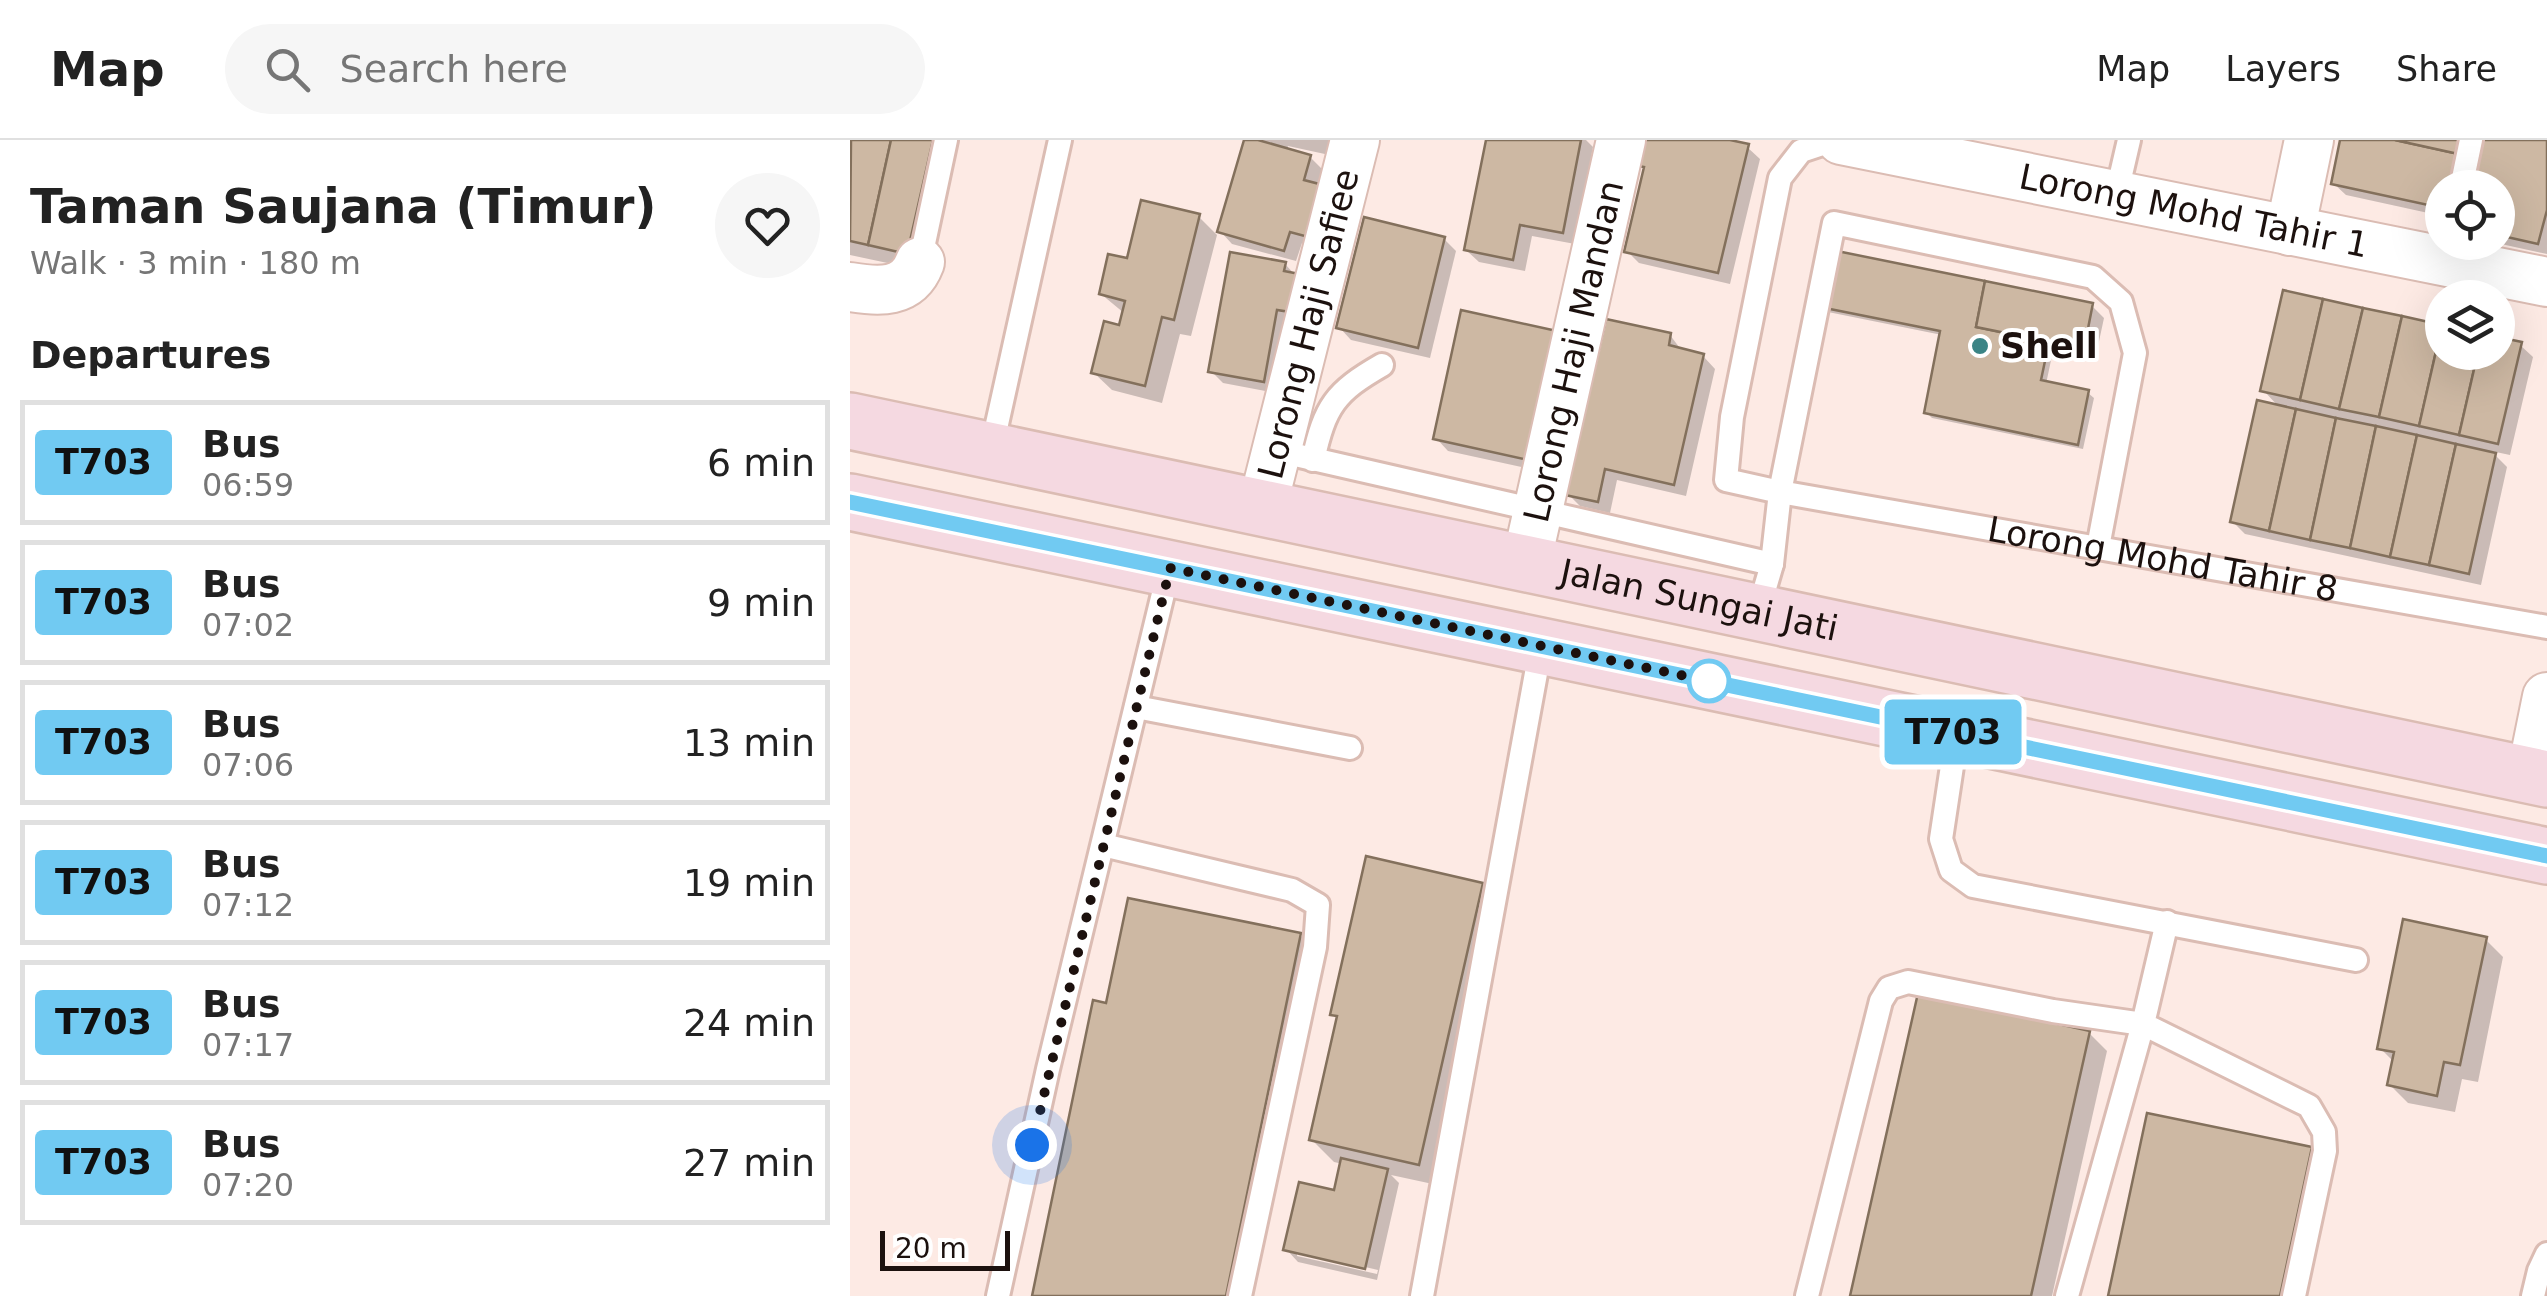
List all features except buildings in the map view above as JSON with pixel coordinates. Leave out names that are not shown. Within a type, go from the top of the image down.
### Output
[{"type":"main road","name":"Jalan Sungai Jati","points":[[850,421],[1526,564],[1765,588],[2539,777]]},
{"type":"main road","points":[[850,502],[2547,856]]},
{"type":"street","name":"Lorong Haji Safiee","points":[[1262,508],[1296,455],[1355,140]]},
{"type":"street","name":"Lorong Haji Mandan","points":[[1526,564],[1621,140]]},
{"type":"street","name":"Lorong Mohd Tahir 1","points":[[1837,140],[1970,153],[2116,196],[2290,231],[2425,249]]},
{"type":"street","points":[[2290,231],[2309,140]]},
{"type":"street","name":"Lorong Mohd Tahir 1","points":[[2474,260],[2547,282]]},
{"type":"street","points":[[850,286],[886,290],[902,287],[914,276],[920,262]]},
{"type":"street","points":[[2539,777],[2547,697]]},
{"type":"lane","points":[[920,262],[946,140]]},
{"type":"lane","points":[[991,451],[1060,140]]},
{"type":"lane","name":"Lorong Mohd Tahir 8","points":[[1837,140],[1801,151],[1780,178],[1732,416],[1726,480],[2547,627]]},
{"type":"lane","points":[[2116,196],[2128,140]]},
{"type":"lane","points":[[2465,170],[2471,140]]},
{"type":"lane","points":[[1296,455],[1536,510],[1765,588],[1780,492],[1834,223],[2092,276],[2122,302],[2136,354],[2098,547]]},
{"type":"lane","points":[[1296,455],[1319,435],[1332,405],[1348,385],[1382,365]]},
{"type":"lane","points":[[998,1296],[1170,568]]},
{"type":"lane","points":[[1422,1296],[1541,646]]},
{"type":"lane","points":[[1136,707],[1350,748]]},
{"type":"lane","points":[[1957,733],[1941,839],[1950,870],[1973,886],[2356,960]]},
{"type":"lane","points":[[1102,845],[1292,890],[1318,905],[1315,947],[1240,1296]]},
{"type":"lane","points":[[2067,1296],[2143,1024],[2167,922]]},
{"type":"lane","points":[[1808,1296],[1881,1002],[1889,988],[1908,982],[2052,1011],[2143,1024],[2309,1106],[2324,1132],[2325,1151],[2294,1296]]},
{"type":"lane","points":[[2534,1296],[2547,1254]]},
{"type":"bus line","name":"T703","points":[[850,502],[2547,856]]},
{"type":"place","name":"Shell","points":[[1980,346]]},
{"type":"route","points":[[1032,1145],[1170,568],[1709,681]]}]
